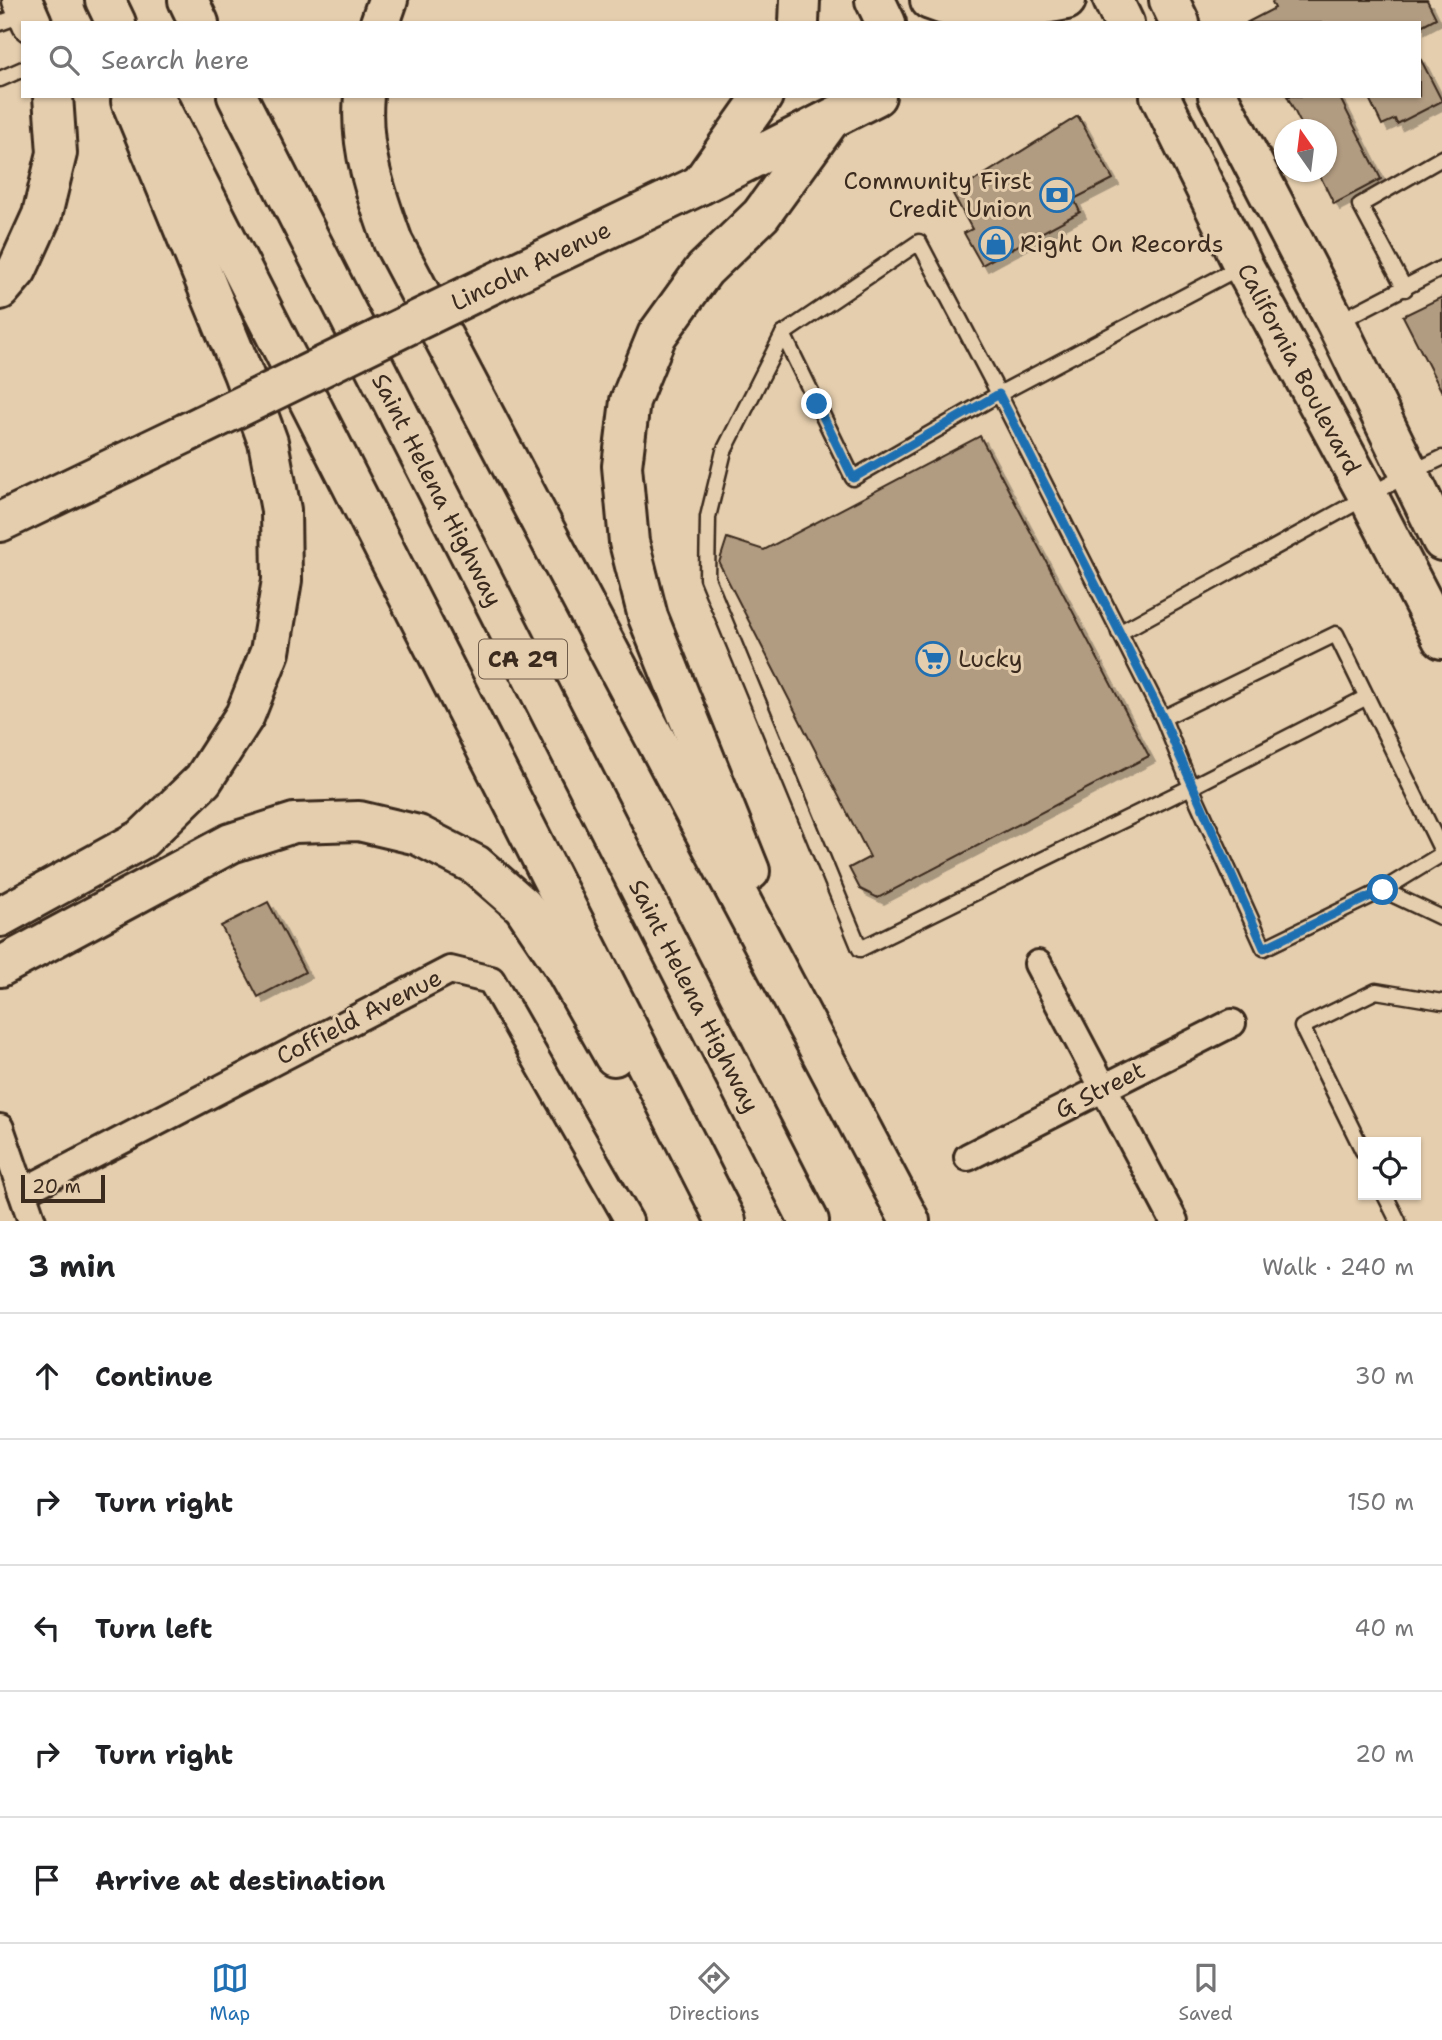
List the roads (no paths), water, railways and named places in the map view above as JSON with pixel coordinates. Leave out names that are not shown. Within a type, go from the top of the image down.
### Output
[{"type":"main road","points":[[89,0],[98,21]]},
{"type":"main road","points":[[105,0],[116,21]]},
{"type":"main road","points":[[188,0],[198,21]]},
{"type":"main road","points":[[381,21],[388,0]]},
{"type":"main road","points":[[799,21],[800,0]]},
{"type":"main road","points":[[875,0],[885,21]]},
{"type":"main road","points":[[930,0],[948,8],[994,13],[1066,0]]},
{"type":"main road","points":[[1029,21],[1072,0]]},
{"type":"main road","points":[[1113,0],[1123,21]]},
{"type":"main road","points":[[1169,0],[1179,21]]},
{"type":"main road","points":[[0,290],[17,271],[42,215],[57,153],[53,98]]},
{"type":"main road","points":[[0,918],[142,839],[203,780],[244,715],[270,652],[282,580],[281,510],[268,442],[243,373],[130,98]]},
{"type":"main road","name":"CA 29","points":[[155,98],[726,1221]]},
{"type":"main road","name":"Saint Helena Highway","points":[[238,98],[809,1221]]},
{"type":"main road","points":[[364,98],[362,119],[372,182],[393,242],[910,1221]]},
{"type":"main road","points":[[700,185],[762,98]]},
{"type":"main road","name":"Lincoln Avenue","points":[[108,471],[700,185],[872,98]]},
{"type":"main road","name":"California Boulevard","points":[[1161,98],[1243,265],[1442,639]]},
{"type":"main road","name":"California Boulevard","points":[[1219,98],[1336,323],[1426,466],[1442,541]]},
{"type":"main road","points":[[830,120],[761,215],[704,271],[657,335],[631,401],[622,466],[629,542],[648,617],[771,922],[856,1117]]},
{"type":"main road","points":[[0,507],[108,471]]},
{"type":"main road","points":[[0,522],[108,471]]},
{"type":"main road","points":[[0,967],[231,843],[294,823],[359,821],[418,835],[476,865],[523,906],[562,964],[707,1221]]},
{"type":"main road","points":[[0,902],[69,880]]},
{"type":"street","points":[[1038,964],[1174,1221]]},
{"type":"street","name":"Coffield Avenue","points":[[22,1192],[450,970],[491,980],[629,1221]]},
{"type":"street","name":"G Street","points":[[968,1157],[1232,1023]]},
{"type":"street","points":[[0,1128],[32,1221]]},
{"type":"lane","points":[[0,79],[21,70]]},
{"type":"lane","points":[[1405,289],[1360,205],[1442,158]]},
{"type":"lane","points":[[1163,718],[1336,634],[1367,697],[1442,853],[1383,890],[1264,948],[1191,787],[1163,718],[919,242],[783,334],[724,451],[708,517],[707,578],[860,949],[1191,787],[1367,697]]},
{"type":"lane","points":[[783,334],[853,478],[999,394],[1243,265]]},
{"type":"lane","points":[[1336,323],[1442,268]]},
{"type":"lane","points":[[1119,633],[1426,466]]},
{"type":"lane","points":[[1383,890],[1442,919]]},
{"type":"lane","points":[[1358,1141],[1302,1027],[1376,991],[1442,1002]]},
{"type":"lane","points":[[1388,1200],[1398,1221]]},
{"type":"place","name":"Community First Credit Union","points":[[1057,195]]},
{"type":"place","name":"Right On Records","points":[[996,244]]},
{"type":"place","name":"Lucky","points":[[933,659]]}]
